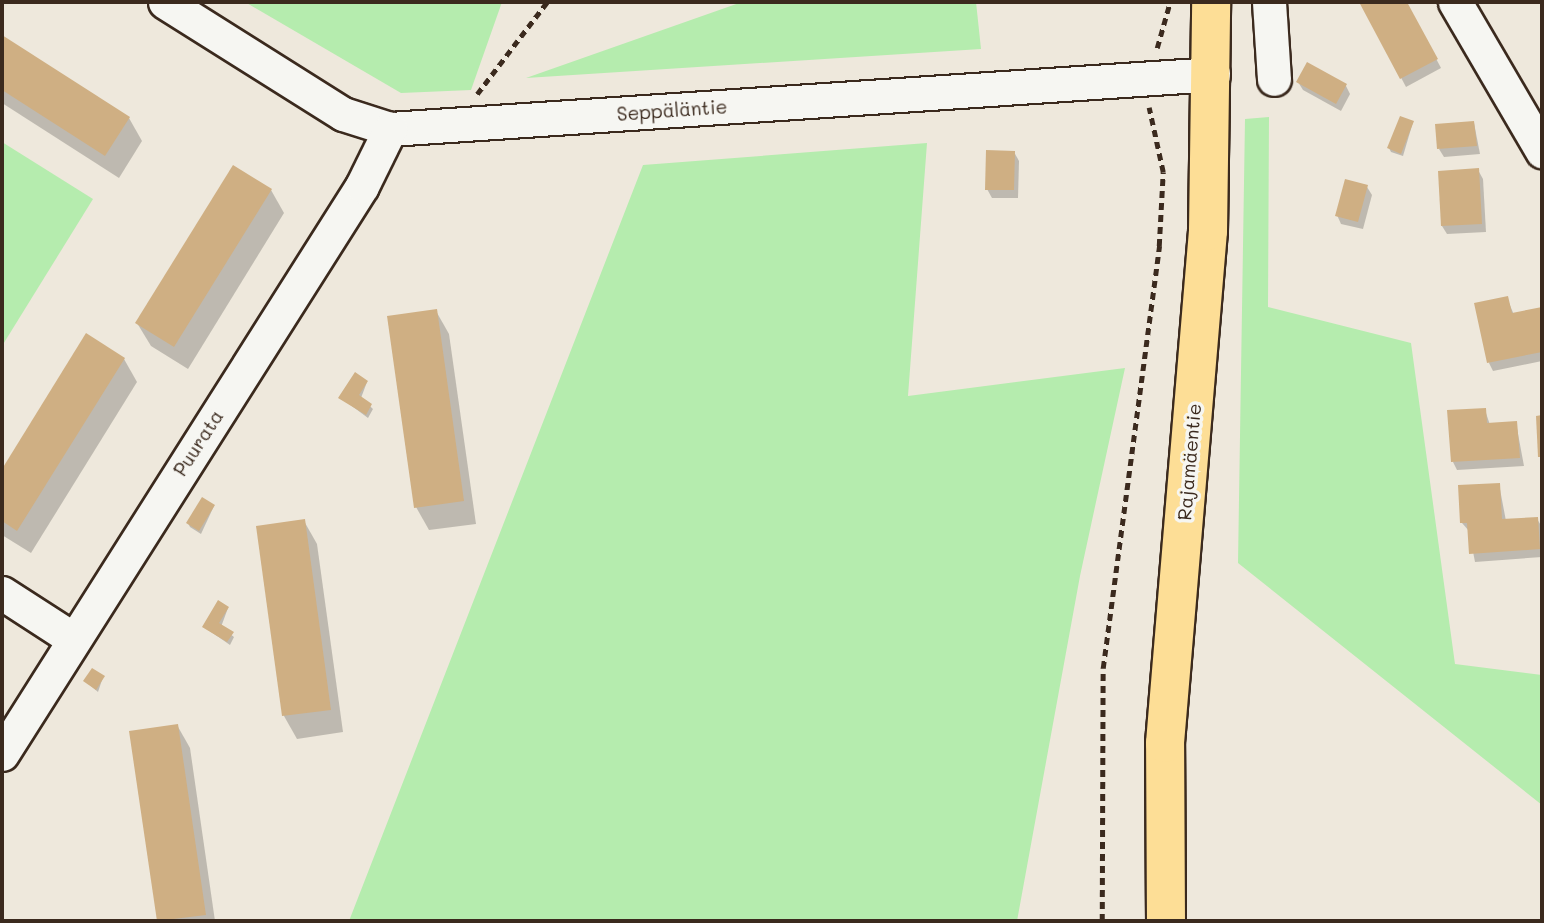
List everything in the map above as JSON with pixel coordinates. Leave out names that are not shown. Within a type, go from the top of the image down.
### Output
[{"type":"main road","name":"Rajamäentie","points":[[1166,921],[1165,743],[1208,231],[1213,74],[1211,2]]},
{"type":"street","name":"Seppäläntie","points":[[165,2],[343,114],[390,129],[1213,74]]},
{"type":"street","points":[[1269,2],[1274,79]]},
{"type":"street","points":[[1455,2],[1542,151]]},
{"type":"street","name":"Puurata","points":[[2,754],[362,186],[390,129]]},
{"type":"street","points":[[2,593],[73,639]]},
{"type":"path","points":[[474,97],[547,2]]},
{"type":"path","points":[[1102,921],[1103,668],[1159,246],[1163,172],[1147,98],[1170,2]]},
{"type":"green space","points":[[245,2],[502,2],[471,90],[401,93]]},
{"type":"green space","points":[[742,2],[976,2],[981,49],[526,78]]},
{"type":"green space","points":[[1269,117],[1268,307],[1411,343],[1455,664],[1542,675],[1542,805],[1238,563],[1245,119]]},
{"type":"green space","points":[[2,142],[93,199],[2,346]]},
{"type":"green space","points":[[927,143],[908,396],[1125,368],[1080,576],[1017,921],[349,921],[643,165]]},
{"type":"building","points":[[1359,2],[1407,2],[1438,59],[1400,79]]},
{"type":"building","points":[[2,35],[130,117],[105,156],[2,90]]},
{"type":"building","points":[[1307,62],[1347,84],[1336,104],[1296,82]]},
{"type":"building","points":[[1400,116],[1414,121],[1401,154],[1387,148]]},
{"type":"building","points":[[1474,121],[1477,146],[1437,149],[1435,124]]},
{"type":"building","points":[[986,150],[1015,151],[1014,190],[985,190]]},
{"type":"building","points":[[233,165],[272,189],[174,347],[135,323]]},
{"type":"building","points":[[1479,168],[1482,224],[1441,226],[1438,171]]},
{"type":"building","points":[[1345,179],[1368,185],[1358,222],[1335,216]]},
{"type":"building","points":[[1508,296],[1512,313],[1542,307],[1542,352],[1487,363],[1474,303]]},
{"type":"building","points":[[437,309],[464,501],[414,508],[387,316]]},
{"type":"building","points":[[86,333],[125,358],[17,531],[2,521],[2,469]]},
{"type":"building","points":[[355,372],[368,381],[359,395],[372,404],[366,415],[338,398]]},
{"type":"building","points":[[1486,408],[1487,423],[1517,421],[1520,458],[1451,462],[1447,410]]},
{"type":"building","points":[[1542,415],[1542,457],[1538,457],[1536,416]]},
{"type":"building","points":[[1500,483],[1502,519],[1538,517],[1540,549],[1469,554],[1467,523],[1460,523],[1458,485]]},
{"type":"building","points":[[202,497],[215,505],[199,531],[186,523]]},
{"type":"building","points":[[305,519],[331,710],[282,716],[256,526]]},
{"type":"building","points":[[218,600],[229,607],[219,623],[234,632],[227,642],[202,627]]},
{"type":"building","points":[[92,668],[105,676],[96,690],[83,681]]},
{"type":"building","points":[[178,724],[206,915],[157,921],[129,731]]}]
